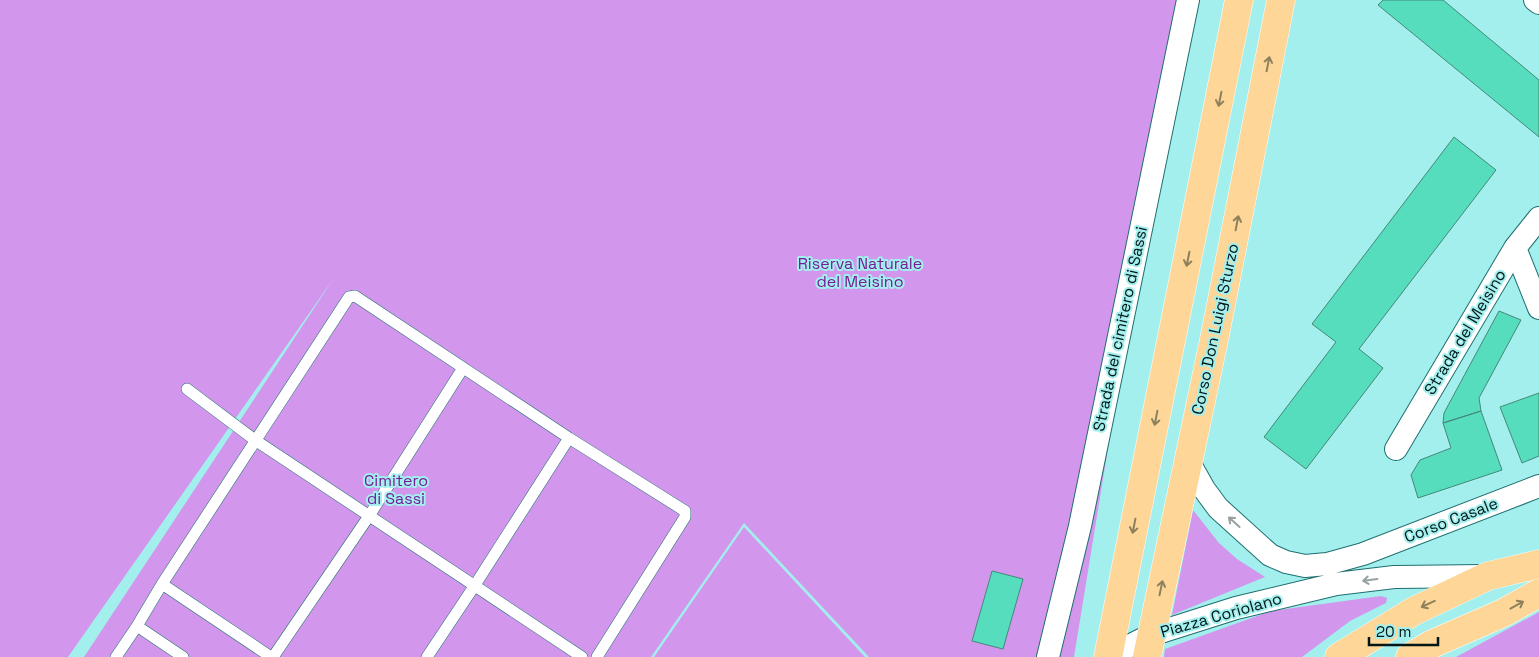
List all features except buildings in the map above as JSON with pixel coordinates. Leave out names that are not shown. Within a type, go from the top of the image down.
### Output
[{"type":"main road","points":[[1108,656],[1239,0]]},
{"type":"main road","name":"Corso Don Luigi Sturzo","points":[[1149,646],[1215,335],[1281,0]]},
{"type":"main road","points":[[1339,657],[1414,611],[1488,576],[1539,564]]},
{"type":"main road","points":[[1410,657],[1432,644],[1503,613],[1539,593]]},
{"type":"street","name":"Strada del cimitero di Sassi","points":[[1048,657],[1080,526],[1188,0]]},
{"type":"street","points":[[1535,0],[1539,3]]},
{"type":"street","name":"Strada del Meisino","points":[[1396,449],[1515,248],[1539,218]]},
{"type":"street","points":[[1515,248],[1539,308]]},
{"type":"street","name":"Corso Casale","points":[[1188,459],[1204,489],[1218,508],[1270,555],[1286,562],[1305,566],[1327,564],[1364,554],[1539,486]]},
{"type":"street","name":"Corso Casale","points":[[1336,584],[1364,554]]},
{"type":"street","points":[[1305,566],[1336,584]]},
{"type":"street","name":"Piazza Coriolano","points":[[1108,656],[1149,646],[1236,608],[1336,584],[1394,577],[1488,576]]},
{"type":"lane","points":[[116,657],[349,297],[355,296],[569,438],[685,511],[685,517],[597,657]]},
{"type":"lane","points":[[162,584],[272,657],[370,516],[463,368]]},
{"type":"lane","points":[[187,389],[255,440],[582,657]]},
{"type":"lane","points":[[427,657],[569,438]]},
{"type":"lane","points":[[137,626],[183,657]]},
{"type":"green space","name":"Riserva Naturale del Meisino","points":[[0,0],[1181,0],[1074,657],[869,657],[744,523],[651,657],[84,657],[334,278],[68,657],[0,657]]},
{"type":"green space","points":[[1193,510],[1219,543],[1237,559],[1265,577],[1172,615]]},
{"type":"green space","points":[[744,527],[865,657],[654,657]]},
{"type":"green space","points":[[1381,596],[1387,598],[1386,603],[1350,621],[1302,657],[1164,657],[1165,649],[1271,611]]},
{"type":"green space","points":[[1539,612],[1539,657],[1456,657]]},
{"type":"park label","name":"Cimitero di Sassi","points":[[396,489]]}]
